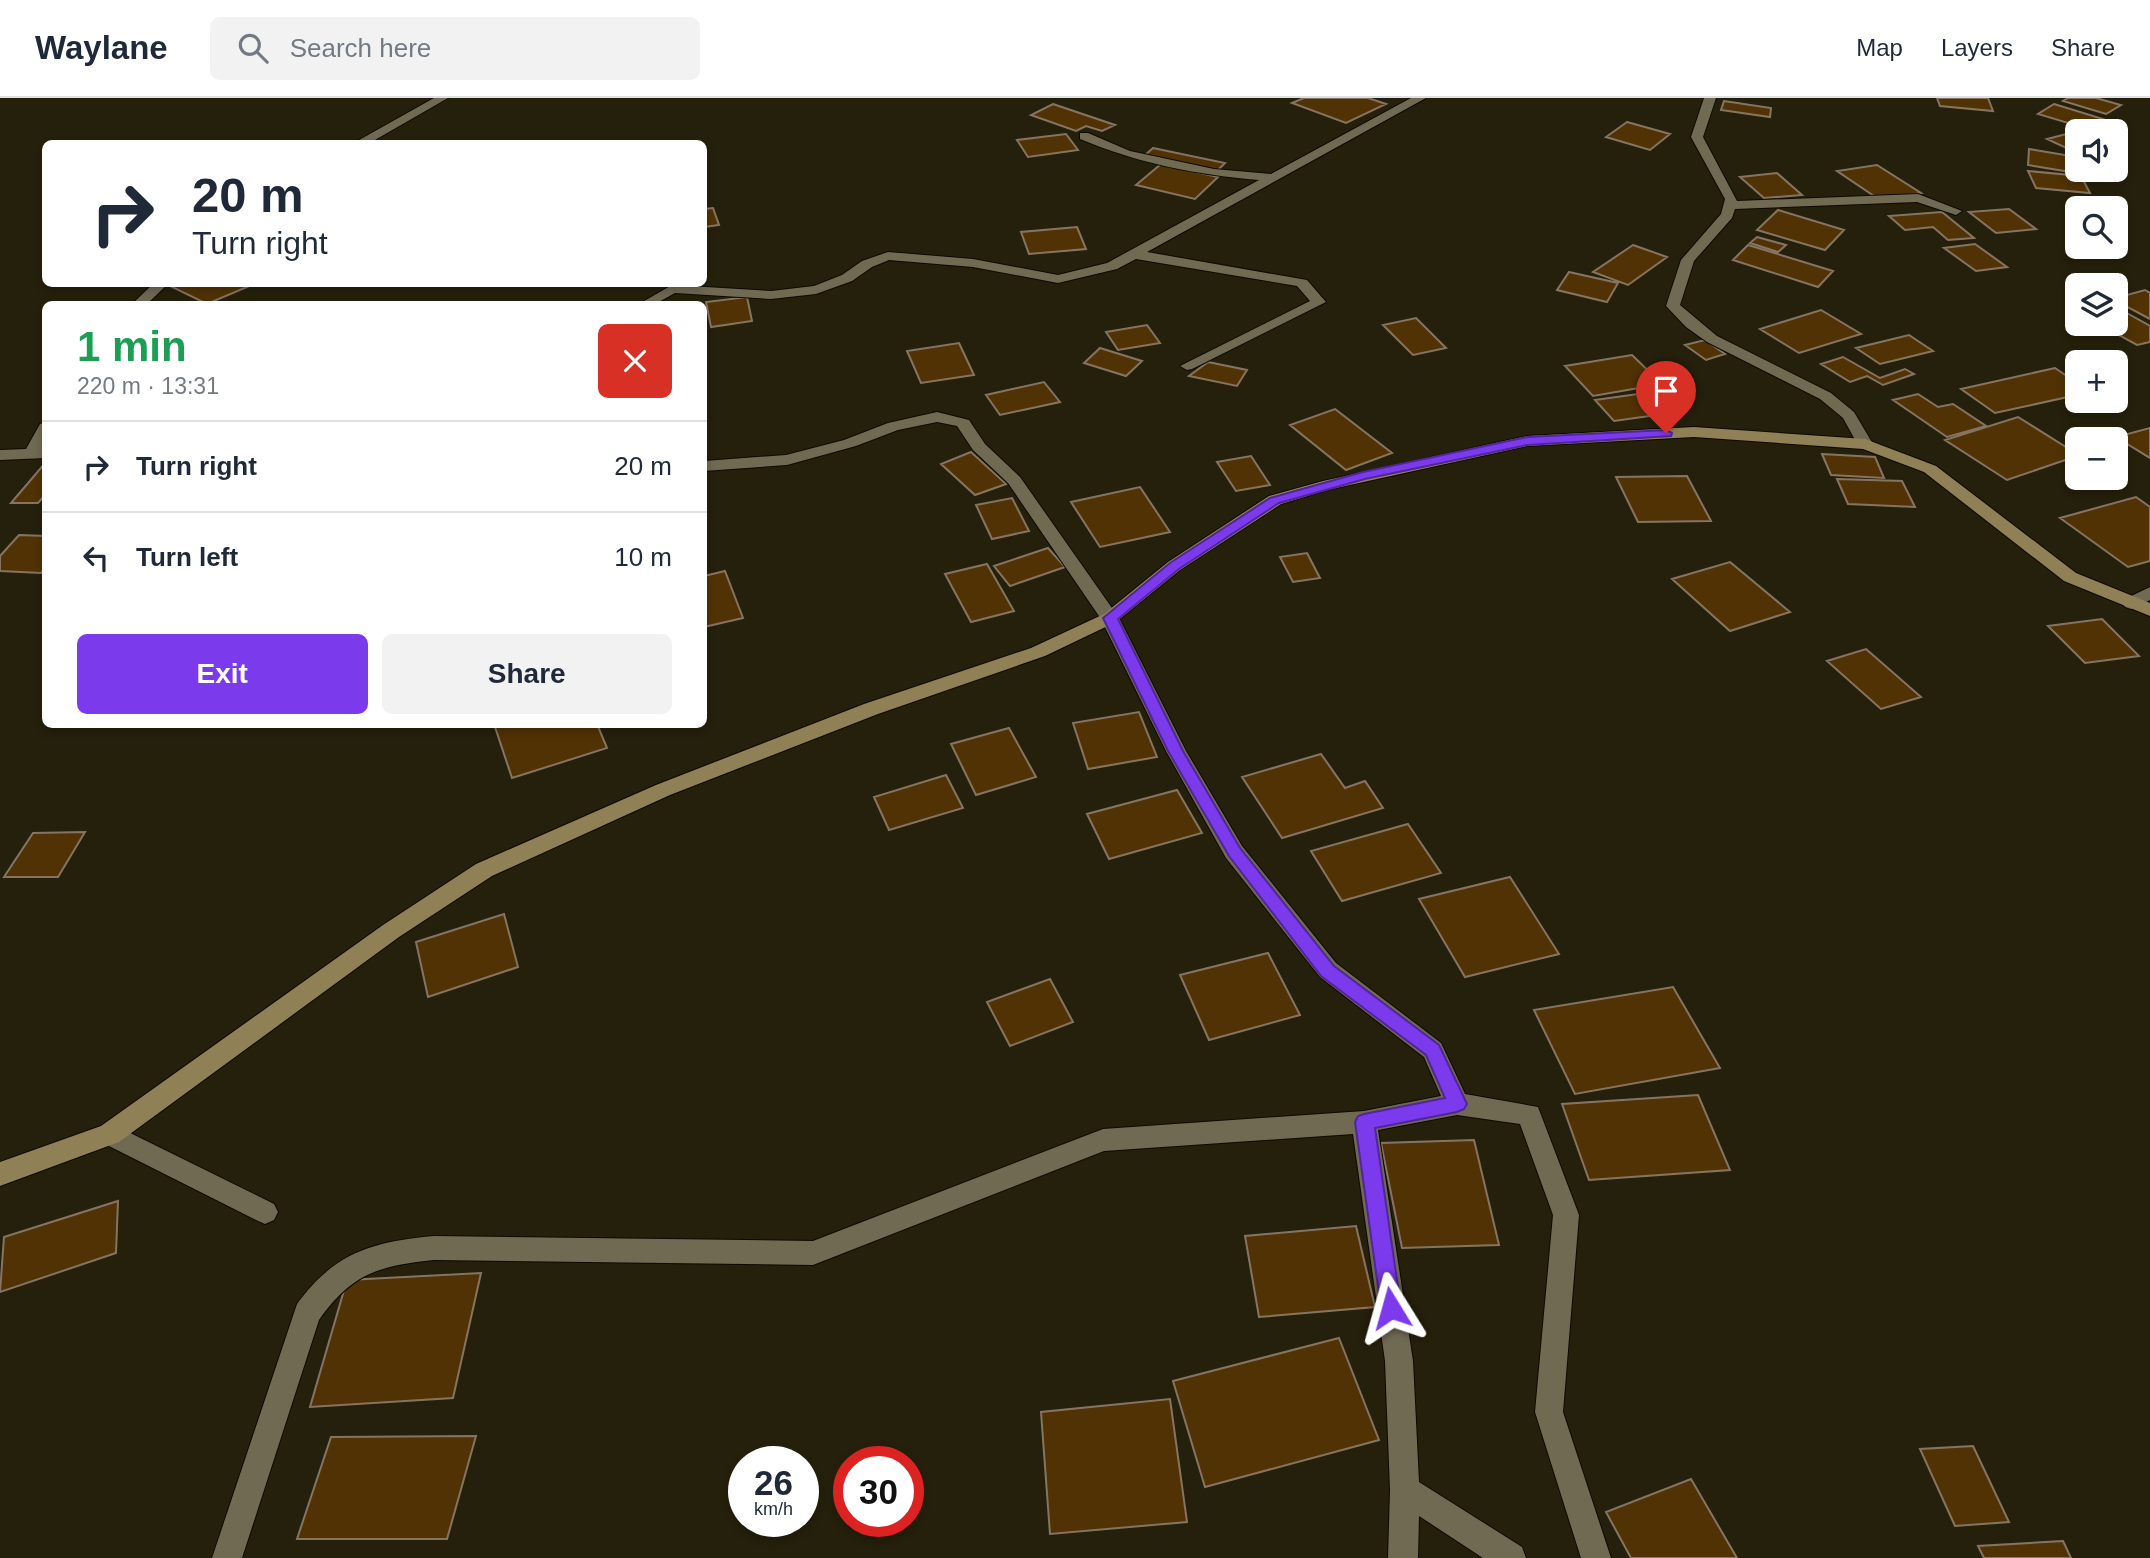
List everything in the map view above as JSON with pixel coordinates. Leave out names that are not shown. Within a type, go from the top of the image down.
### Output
[{"type":"main road","points":[[0,1174],[110,1135],[391,931],[484,870],[663,790],[871,709],[1038,652],[1110,618],[1174,566],[1275,500],[1363,476],[1527,441],[1694,432],[1865,444],[1930,469],[2070,577],[2150,610]]},
{"type":"street","points":[[365,140],[442,98]]},
{"type":"street","points":[[651,301],[672,289],[771,295],[816,290],[847,278],[867,264],[888,256],[973,263],[1058,279],[1112,266],[1420,98]]},
{"type":"street","points":[[1710,98],[1697,137],[1731,199],[1730,205],[1727,215],[1688,260],[1673,306],[1688,324],[1721,346],[1797,379],[1848,413],[1865,444]]},
{"type":"street","points":[[1084,136],[1138,157],[1214,173],[1275,178]]},
{"type":"street","points":[[1730,205],[1918,198],[1956,211]]},
{"type":"street","points":[[1133,254],[1302,283],[1319,302],[1187,366]]},
{"type":"street","points":[[142,301],[158,287]]},
{"type":"street","points":[[707,466],[787,460],[850,443],[894,426],[937,417],[963,423],[979,447],[1013,480],[1110,618],[1176,751],[1234,852],[1328,971],[1433,1050],[1457,1104]]},
{"type":"street","points":[[0,455],[38,453]]},
{"type":"street","points":[[2131,603],[2150,593]]},
{"type":"street","points":[[227,1558],[307,1313],[323,1288],[348,1269],[381,1253],[434,1248],[813,1253],[1103,1140],[1364,1122],[1457,1104],[1529,1115],[1566,1215],[1549,1412],[1596,1558]]},
{"type":"street","points":[[1364,1122],[1399,1361],[1405,1490],[1403,1558]]},
{"type":"street","points":[[110,1135],[265,1212]]},
{"type":"street","points":[[1405,1490],[1511,1558]]},
{"type":"building","points":[[1304,98],[1368,98],[1386,104],[1346,123],[1292,103]]},
{"type":"building","points":[[1937,98],[1988,98],[1993,111],[1940,106]]},
{"type":"building","points":[[2068,98],[2096,98],[2121,105],[2106,114],[2063,101]]},
{"type":"building","points":[[1724,101],[1771,108],[1770,117],[1721,110]]},
{"type":"building","points":[[1053,104],[1115,125],[1102,131],[1086,126],[1076,131],[1031,115]]},
{"type":"building","points":[[2054,104],[2103,119],[2065,119],[2065,122],[2038,114]]},
{"type":"building","points":[[1627,122],[1670,134],[1650,150],[1606,137]]},
{"type":"building","points":[[1066,134],[1078,150],[1028,157],[1017,140]]},
{"type":"building","points":[[2065,134],[2065,147],[2047,139]]},
{"type":"building","points":[[1153,148],[1225,163],[1217,171],[1144,156]]},
{"type":"building","points":[[2029,149],[2065,155],[2065,171],[2028,165]]},
{"type":"building","points":[[1161,164],[1218,177],[1195,199],[1136,185]]},
{"type":"building","points":[[1877,165],[1921,193],[1880,200],[1837,171]]},
{"type":"building","points":[[2028,171],[2065,174],[2065,182],[2084,182],[2090,193],[2036,188]]},
{"type":"building","points":[[1777,173],[1802,195],[1764,198],[1740,177]]},
{"type":"building","points":[[713,208],[719,225],[707,227],[707,209]]},
{"type":"building","points":[[2009,209],[2036,229],[1996,233],[1969,212]]},
{"type":"building","points":[[1778,210],[1844,230],[1825,250],[1757,230]]},
{"type":"building","points":[[1942,212],[1974,238],[1948,240],[1933,227],[1905,230],[1889,216]]},
{"type":"building","points":[[1077,227],[1086,249],[1029,254],[1021,232]]},
{"type":"building","points":[[1757,237],[1786,245],[1778,252],[1750,243]]},
{"type":"building","points":[[1975,244],[2007,267],[1976,271],[1944,248]]},
{"type":"building","points":[[1633,245],[1667,257],[1628,285],[1593,272]]},
{"type":"building","points":[[1748,245],[1833,271],[1818,287],[1733,260]]},
{"type":"building","points":[[1569,272],[1618,283],[1607,302],[1557,290]]},
{"type":"building","points":[[172,287],[247,287],[214,301],[201,301]]},
{"type":"building","points":[[2145,290],[2150,293],[2150,319],[2128,307],[2128,295]]},
{"type":"building","points":[[747,297],[752,321],[711,327],[707,302]]},
{"type":"building","points":[[1821,310],[1861,334],[1799,353],[1760,329]]},
{"type":"building","points":[[2128,314],[2150,326],[2150,342],[2137,345],[2121,336],[2128,336]]},
{"type":"building","points":[[1416,318],[1446,348],[1413,355],[1383,325]]},
{"type":"building","points":[[1147,325],[1160,343],[1118,350],[1106,332]]},
{"type":"building","points":[[1909,335],[1933,351],[1880,364],[1856,348]]},
{"type":"building","points":[[1705,340],[1725,354],[1706,360],[1685,345]]},
{"type":"building","points":[[959,343],[974,375],[921,383],[907,351]]},
{"type":"building","points":[[1100,348],[1142,361],[1126,376],[1084,363]]},
{"type":"building","points":[[1632,355],[1662,384],[1593,396],[1565,366]]},
{"type":"building","points":[[1843,357],[1880,378],[1905,369],[1914,374],[1883,385],[1867,376],[1850,382],[1821,364]]},
{"type":"building","points":[[1208,362],[1247,370],[1237,386],[1189,376]]},
{"type":"building","points":[[2055,368],[2065,375],[2065,398],[1995,413],[1961,389]]},
{"type":"building","points":[[1044,382],[1060,402],[1000,415],[986,395]]},
{"type":"building","points":[[1645,393],[1664,414],[1614,421],[1595,400]]},
{"type":"building","points":[[1918,394],[1938,407],[1953,404],[1986,426],[1947,437],[1893,400]]},
{"type":"building","points":[[1335,409],[1392,453],[1346,470],[1290,425]]},
{"type":"building","points":[[2018,417],[2065,446],[2065,460],[2007,480],[1945,440]]},
{"type":"building","points":[[2150,428],[2150,458],[2128,444],[2128,434]]},
{"type":"building","points":[[971,452],[1006,484],[975,495],[941,464]]},
{"type":"building","points":[[1822,454],[1875,457],[1884,478],[1831,475]]},
{"type":"building","points":[[1251,456],[1270,485],[1236,491],[1217,462]]},
{"type":"building","points":[[42,467],[42,498],[38,503],[11,503]]},
{"type":"building","points":[[1687,476],[1711,521],[1638,522],[1616,477]]},
{"type":"building","points":[[1837,479],[1902,481],[1915,507],[1848,504]]},
{"type":"building","points":[[1140,487],[1170,532],[1100,547],[1071,502]]},
{"type":"building","points":[[2136,497],[2150,507],[2150,561],[2128,567],[2060,518]]},
{"type":"building","points":[[1012,498],[1029,531],[992,539],[976,505]]},
{"type":"building","points":[[19,535],[42,536],[41,573],[0,571],[0,556]]},
{"type":"building","points":[[1048,548],[1065,567],[1010,586],[994,566]]},
{"type":"building","points":[[1307,553],[1320,578],[1293,582],[1280,557]]},
{"type":"building","points":[[1730,562],[1790,612],[1730,631],[1672,579]]},
{"type":"building","points":[[987,564],[1014,611],[971,622],[945,574]]},
{"type":"building","points":[[725,571],[743,618],[707,626],[707,575]]},
{"type":"building","points":[[2102,619],[2139,656],[2085,663],[2048,626]]},
{"type":"building","points":[[1866,649],[1921,697],[1881,709],[1827,661]]},
{"type":"building","points":[[1139,712],[1157,757],[1088,769],[1073,723]]},
{"type":"building","points":[[495,728],[599,728],[607,748],[512,778]]},
{"type":"building","points":[[1009,728],[1036,777],[976,795],[951,744]]},
{"type":"building","points":[[1321,754],[1345,788],[1365,781],[1383,808],[1282,838],[1242,777]]},
{"type":"building","points":[[946,775],[963,808],[889,830],[874,797]]},
{"type":"building","points":[[1177,790],[1202,833],[1109,859],[1087,814]]},
{"type":"building","points":[[1408,824],[1441,873],[1342,901],[1311,851]]},
{"type":"building","points":[[85,832],[58,877],[4,877],[33,833]]},
{"type":"building","points":[[1510,877],[1559,954],[1465,977],[1419,899]]},
{"type":"building","points":[[504,914],[518,967],[428,997],[416,942]]},
{"type":"building","points":[[1268,953],[1300,1015],[1209,1040],[1180,975]]},
{"type":"building","points":[[1050,979],[1073,1022],[1010,1046],[987,1002]]},
{"type":"building","points":[[1673,987],[1720,1068],[1575,1094],[1534,1010]]},
{"type":"building","points":[[1698,1095],[1730,1170],[1589,1180],[1562,1104]]},
{"type":"building","points":[[1474,1140],[1499,1245],[1402,1248],[1381,1143]]},
{"type":"building","points":[[118,1201],[116,1253],[0,1292],[4,1237]]},
{"type":"building","points":[[1356,1226],[1375,1307],[1259,1317],[1245,1236]]},
{"type":"building","points":[[481,1273],[453,1398],[310,1407],[347,1280]]},
{"type":"building","points":[[1339,1338],[1379,1440],[1205,1487],[1173,1381]]},
{"type":"building","points":[[1170,1399],[1187,1522],[1050,1534],[1041,1412]]},
{"type":"building","points":[[476,1436],[447,1539],[297,1539],[331,1437]]},
{"type":"building","points":[[1973,1446],[2009,1522],[1955,1526],[1920,1449]]},
{"type":"building","points":[[1691,1479],[1737,1558],[1631,1558],[1606,1512]]},
{"type":"building","points":[[2063,1541],[2071,1558],[1984,1558],[1978,1546]]},
{"type":"route","points":[[1391,1308],[1364,1122],[1457,1104],[1433,1050],[1328,971],[1234,852],[1176,751],[1110,618],[1174,566],[1275,500],[1363,476],[1527,441],[1666,433]]}]
